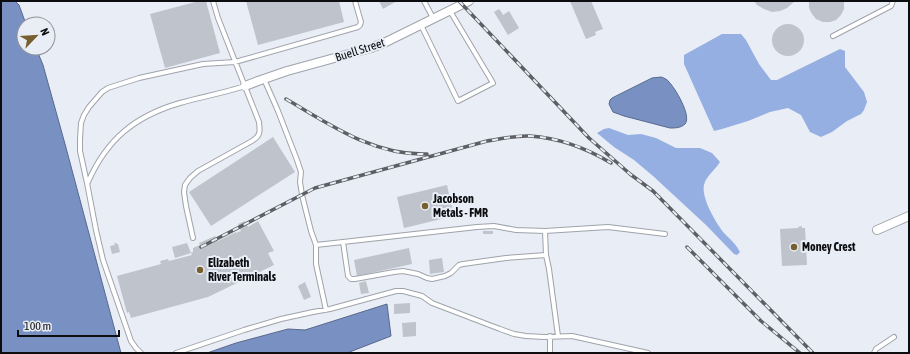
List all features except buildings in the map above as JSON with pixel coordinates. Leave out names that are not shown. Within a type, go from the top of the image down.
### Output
[{"type":"street","name":"Buell Street","points":[[245,86],[264,79],[371,48],[469,1]]},
{"type":"street","points":[[877,230],[909,216]]},
{"type":"lane","points":[[193,238],[186,206],[184,192],[185,185],[198,171],[252,142],[258,137],[260,132],[259,122],[218,18],[213,1]]},
{"type":"lane","points":[[142,353],[131,341],[103,260],[88,183],[80,151],[81,122],[84,115],[102,92],[108,88],[139,78],[203,64],[235,62],[358,27],[361,22],[355,1]]},
{"type":"lane","points":[[424,1],[434,19]]},
{"type":"lane","points":[[832,36],[891,6],[893,1]]},
{"type":"lane","points":[[421,25],[458,101],[493,83],[450,10]]},
{"type":"lane","points":[[264,79],[278,110],[297,160],[300,172],[301,193],[316,246],[316,264],[326,310]]},
{"type":"lane","points":[[88,183],[97,163],[105,152],[124,131],[137,121],[161,109],[179,103],[245,86]]},
{"type":"lane","points":[[316,246],[494,226],[516,230],[545,231],[608,227],[666,234]]},
{"type":"lane","points":[[545,231],[546,256],[558,336]]},
{"type":"lane","points":[[343,242],[348,276],[355,280],[394,272],[418,274],[426,278],[432,278],[445,276],[451,273],[459,265],[463,264],[506,258],[546,256]]},
{"type":"lane","points":[[176,353],[281,319],[326,310],[396,291],[403,291],[422,296],[432,303],[514,334],[526,336],[572,336],[648,353]]},
{"type":"lane","points":[[550,336],[550,353]]},
{"type":"lane","points":[[874,353],[876,349],[894,337]]},
{"type":"shaded area","points":[[1,1],[15,1],[19,5],[23,16],[16,16],[16,56],[39,56],[43,65],[121,353],[1,353]]},
{"type":"shaded area","points":[[722,34],[741,34],[746,40],[759,64],[771,80],[777,80],[840,49],[845,51],[845,67],[864,92],[867,102],[864,110],[861,114],[821,137],[810,132],[801,115],[788,108],[770,112],[748,121],[714,131],[684,64],[684,55]]},
{"type":"shaded area","points":[[661,77],[668,81],[682,102],[687,120],[685,124],[678,128],[670,128],[613,112],[609,104],[612,98],[652,78]]},
{"type":"shaded area","points":[[609,128],[628,135],[641,134],[656,138],[676,148],[700,148],[712,153],[720,162],[705,182],[705,197],[717,223],[740,252],[737,255],[734,254],[706,225],[653,176],[597,133]]},
{"type":"shaded area","points":[[387,304],[391,336],[347,353],[207,353],[236,343],[288,329],[305,330]]},
{"type":"railway","points":[[459,1],[589,138],[630,174],[653,191],[813,353]]},
{"type":"railway","points":[[286,99],[336,128],[371,144],[389,150],[427,154]]},
{"type":"railway","points":[[201,247],[315,188],[487,141],[525,136],[541,137],[562,141],[582,148],[611,163]]},
{"type":"railway","points":[[687,247],[761,321],[800,353]]},
{"type":"place","name":"Jacobson Metals - FMR","points":[[425,206]]},
{"type":"place","name":"Money Crest","points":[[794,247]]},
{"type":"place","name":"Elizabeth River Terminals","points":[[200,270]]}]
